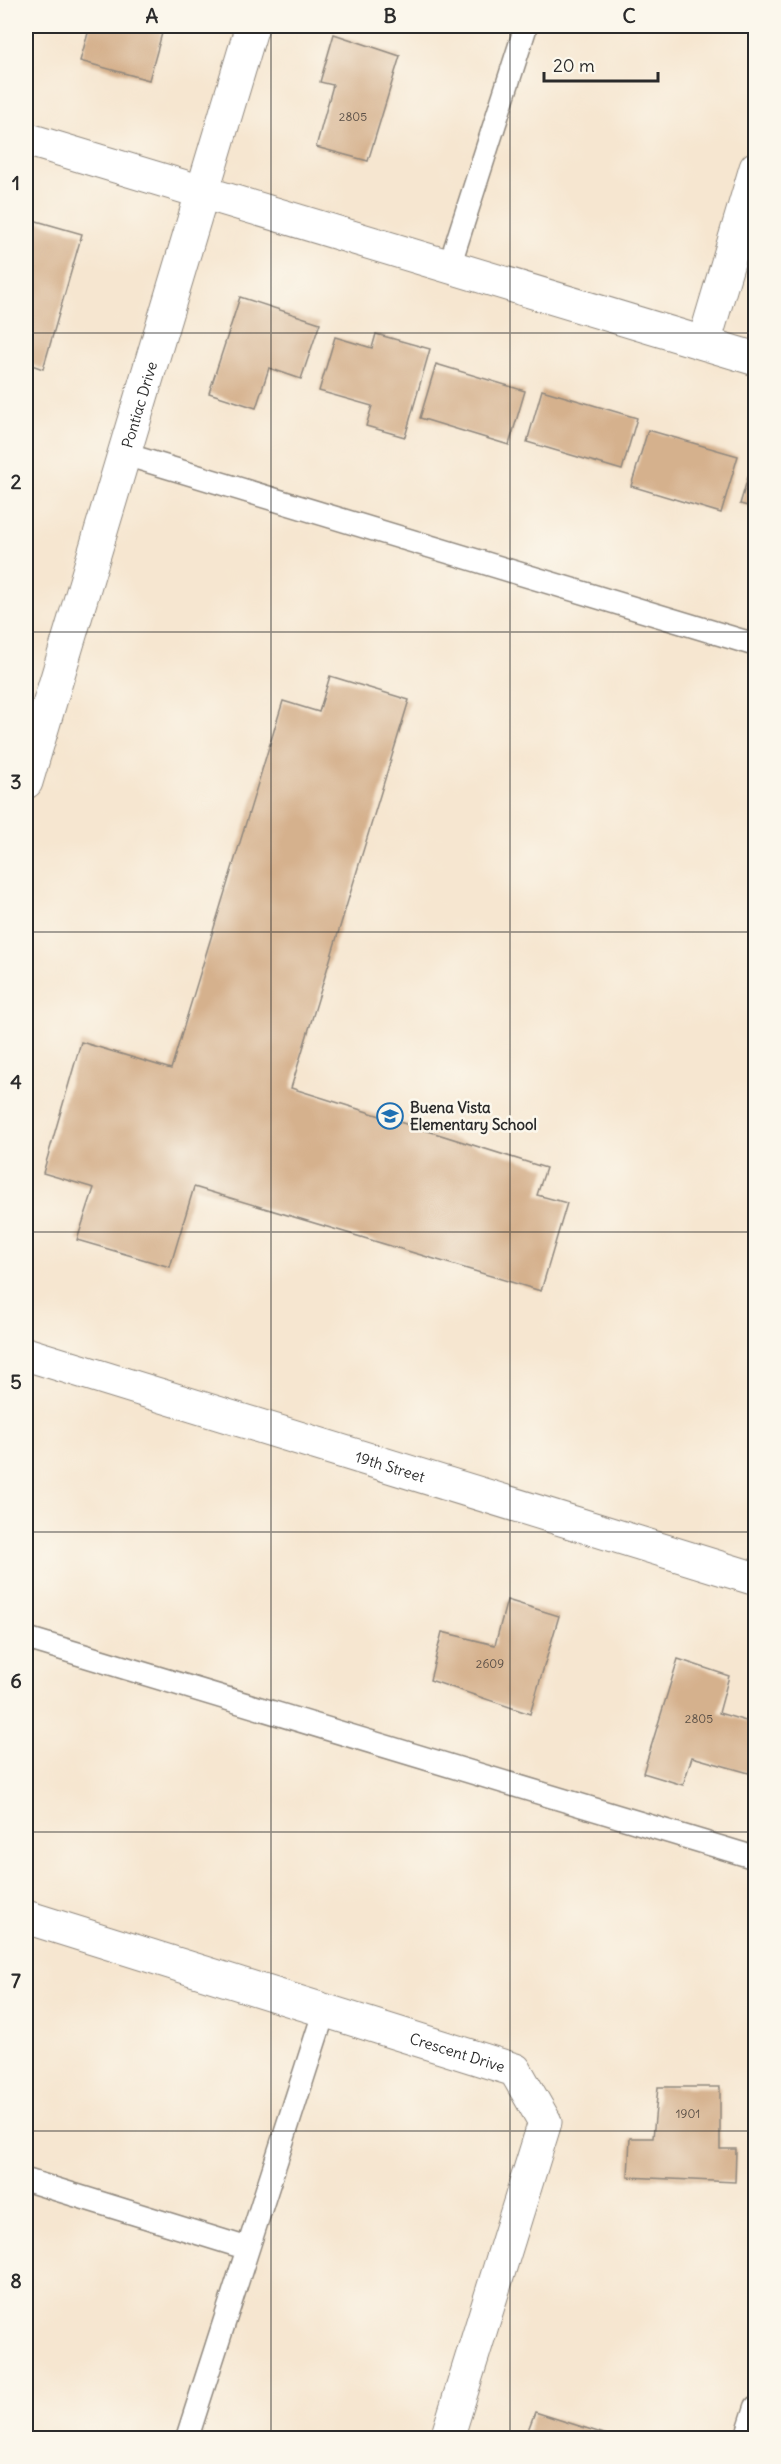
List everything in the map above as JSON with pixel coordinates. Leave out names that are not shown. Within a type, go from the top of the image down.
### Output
[{"type":"street","name":"Pontiac Drive","points":[[26,782],[252,26]]},
{"type":"street","points":[[26,140],[756,359]]},
{"type":"street","points":[[705,344],[756,168]]},
{"type":"street","name":"19th Street","points":[[26,1354],[756,1579]]},
{"type":"street","name":"Crescent Drive","points":[[26,1917],[325,2008],[515,2070],[545,2122],[447,2439]]},
{"type":"lane","points":[[448,267],[526,26]]},
{"type":"lane","points":[[124,454],[756,645]]},
{"type":"lane","points":[[26,1638],[756,1858]]},
{"type":"lane","points":[[187,2439],[246,2248],[325,2008]]},
{"type":"lane","points":[[26,2180],[246,2248]]},
{"type":"lane","points":[[746,2439],[756,2407]]},
{"type":"building","points":[[90,26],[164,26],[149,80],[80,61]]},
{"type":"building","points":[[334,34],[400,56],[368,161],[316,147],[333,85],[320,82]]},
{"type":"building","points":[[26,218],[82,234],[43,369],[26,363]]},
{"type":"building","points":[[240,297],[320,323],[301,379],[269,368],[256,408],[209,393]]},
{"type":"building","points":[[376,334],[430,349],[405,437],[366,426],[372,406],[319,391],[335,337],[372,348]]},
{"type":"building","points":[[436,364],[525,391],[509,445],[420,418]]},
{"type":"building","points":[[542,390],[637,418],[622,470],[527,442]]},
{"type":"building","points":[[648,430],[738,456],[721,513],[631,486]]},
{"type":"building","points":[[756,454],[756,508],[740,504]]},
{"type":"building","name":"Buena Vista Elementary School","points":[[330,676],[409,700],[291,1088],[546,1168],[537,1195],[567,1203],[541,1291],[194,1187],[170,1267],[77,1240],[94,1188],[43,1173],[81,1042],[171,1069],[283,701],[319,712]]},
{"type":"building","points":[[507,1600],[559,1616],[530,1714],[430,1680],[442,1632],[495,1645]]},
{"type":"building","points":[[678,1659],[729,1676],[719,1713],[756,1724],[756,1775],[692,1757],[683,1785],[643,1773]]},
{"type":"building","points":[[658,2087],[720,2087],[720,2149],[736,2149],[735,2182],[628,2177],[630,2138],[653,2138]]},
{"type":"building","points":[[535,2412],[617,2438],[525,2438]]},
{"type":"place","name":"Buena Vista Elementary School","points":[[390,1116]]}]
